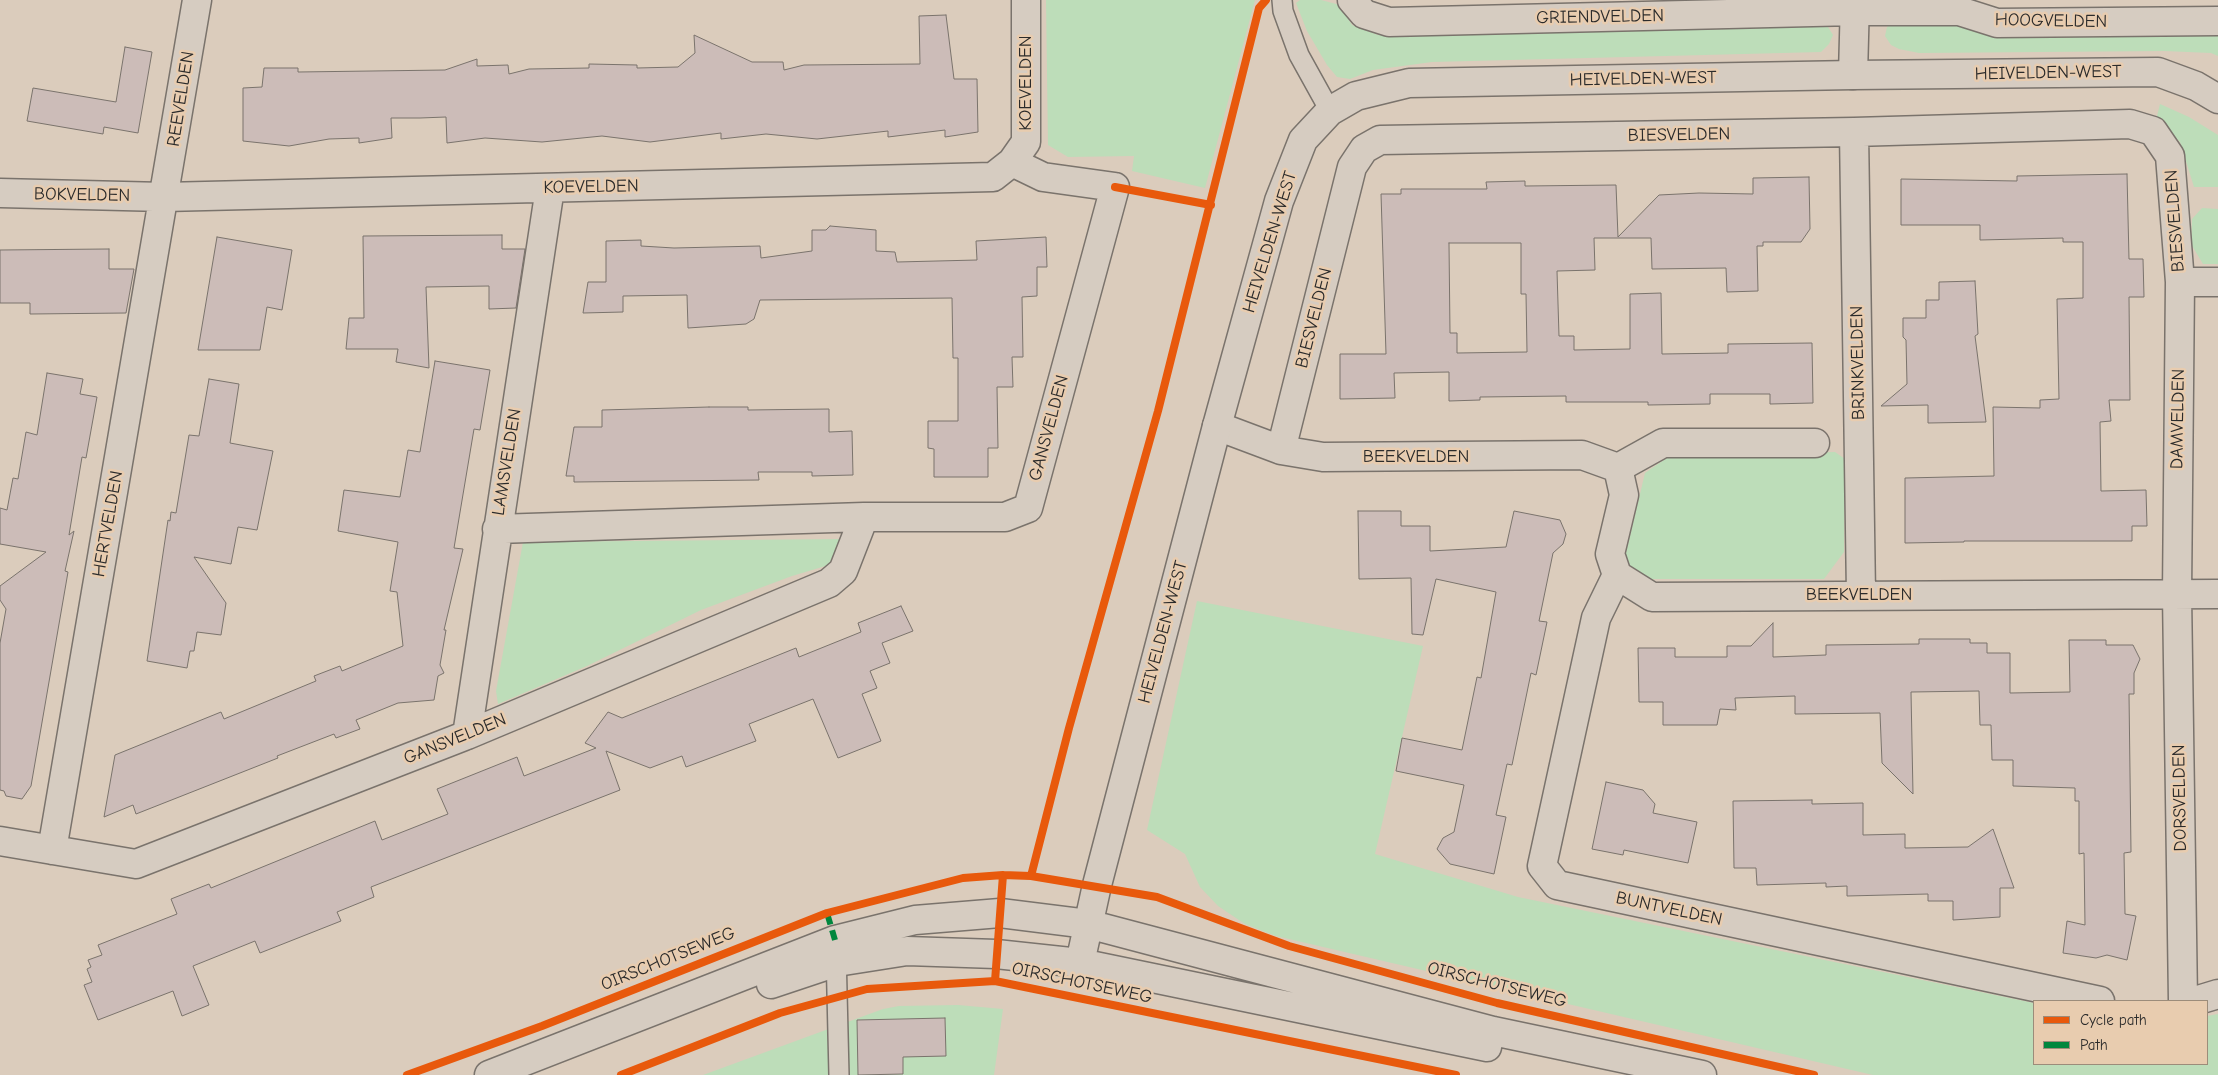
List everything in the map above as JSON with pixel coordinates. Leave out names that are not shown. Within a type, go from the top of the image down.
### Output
[{"type":"street","name":"REEVELDEN","points":[[164,197],[197,0]]},
{"type":"street","name":"KOEVELDEN","points":[[164,197],[993,177],[1012,162],[1026,142],[1026,0]]},
{"type":"street","name":"GRIENDVELDEN","points":[[1352,0],[1364,14],[1389,22],[1855,5]]},
{"type":"street","name":"HOOGVELDEN","points":[[1855,5],[1960,11],[1997,23],[2218,21]]},
{"type":"street","points":[[1853,76],[1855,5]]},
{"type":"street","name":"HEIVELDEN-WEST","points":[[1080,963],[1088,924],[1217,426],[1279,201],[1303,140],[1330,111],[1356,96],[1409,83],[1853,76],[2158,72],[2196,86],[2218,99]]},
{"type":"street","name":"BIESVELDEN","points":[[1281,450],[1352,166],[1364,149],[1380,140],[1854,132],[2130,124],[2154,131],[2170,156],[2180,282]]},
{"type":"street","name":"BRINKVELDEN","points":[[1854,132],[1861,594]]},
{"type":"street","name":"GANSVELDEN","points":[[497,529],[864,517],[1004,517],[1028,508],[1114,187],[1043,177],[1012,162]]},
{"type":"street","name":"LAMSVELDEN","points":[[468,736],[497,529],[550,188]]},
{"type":"street","name":"BOKVELDEN","points":[[0,193],[164,197]]},
{"type":"street","name":"HERTVELDEN","points":[[52,850],[164,197]]},
{"type":"street","points":[[2180,282],[2218,282]]},
{"type":"street","name":"DAMVELDEN","points":[[2176,594],[2180,282]]},
{"type":"street","name":"BEEKVELDEN","points":[[1217,426],[1281,450],[1323,458],[1582,455],[1618,468]]},
{"type":"street","points":[[1617,575],[1610,554],[1624,495],[1618,468],[1662,443],[1815,443]]},
{"type":"street","name":"GANSVELDEN","points":[[0,840],[136,864],[468,736],[829,583],[843,571],[864,517]]},
{"type":"street","name":"BEEKVELDEN","points":[[1617,575],[1652,597],[1861,594],[2218,594]]},
{"type":"street","name":"BUNTVELDEN","points":[[1617,575],[1596,618],[1542,866],[1557,885],[2095,1000]]},
{"type":"street","name":"DORSVELDEN","points":[[2176,594],[2182,1000]]},
{"type":"street","name":"OIRSCHOTSEWEG","points":[[489,1075],[836,951],[915,920],[1000,913],[1088,924],[1493,1031],[1702,1075]]},
{"type":"street","name":"OIRSCHOTSEWEG","points":[[540,1075],[796,974],[836,951],[924,951],[996,954],[1080,963],[1624,1075]]},
{"type":"street","points":[[2198,1000],[2218,994]]},
{"type":"lane","points":[[1282,0],[1282,10],[1299,55],[1330,111]]},
{"type":"lane","points":[[836,951],[839,1075]]},
{"type":"green space","points":[[1046,0],[1255,0],[1205,188],[1132,171],[1134,156],[1068,157],[1048,145]]},
{"type":"green space","points":[[1300,0],[1321,0],[1340,5],[1352,25],[1378,35],[1733,29],[1745,23],[1819,22],[1828,27],[1833,35],[1829,44],[1821,52],[1432,62],[1373,70],[1350,79],[1337,77],[1327,65],[1307,31],[1296,3]]},
{"type":"green space","points":[[1894,22],[2218,28],[2218,56],[2211,53],[2164,51],[1919,53],[1899,49],[1891,45],[1885,36],[1887,27]]},
{"type":"green space","points":[[2160,104],[2189,117],[2218,135],[2218,187],[2194,187],[2180,142],[2156,120]]},
{"type":"green space","points":[[2202,208],[2218,209],[2218,264],[2203,264],[2191,244],[2192,219]]},
{"type":"green space","points":[[1835,452],[1845,459],[1844,552],[1824,579],[1644,579],[1624,561],[1645,473],[1668,457]]},
{"type":"green space","points":[[846,539],[849,559],[792,576],[701,610],[587,666],[498,704],[496,691],[523,542]]},
{"type":"green space","points":[[1197,601],[1423,646],[1375,854],[1518,897],[2033,1003],[2033,1065],[2208,1065],[2208,1016],[2218,1014],[2218,1075],[1873,1075],[1276,936],[1245,924],[1218,906],[1200,887],[1185,854],[1147,830]]},
{"type":"green space","points":[[958,1005],[1003,1009],[994,1075],[703,1075],[883,1009],[899,1006]]},
{"type":"building","points":[[946,15],[954,79],[977,79],[978,132],[945,137],[945,130],[888,137],[888,131],[817,139],[766,134],[721,139],[721,133],[650,142],[602,136],[542,142],[485,138],[447,143],[446,117],[391,118],[392,138],[359,143],[359,138],[329,139],[289,146],[243,141],[243,88],[262,87],[264,68],[298,68],[298,72],[445,70],[477,59],[477,66],[508,65],[509,74],[529,69],[589,68],[589,64],[637,65],[637,68],[678,67],[695,53],[694,35],[752,62],[783,62],[784,70],[804,65],[920,64],[919,16]]},
{"type":"building","points":[[125,47],[152,52],[138,133],[104,127],[103,134],[27,121],[33,88],[116,102]]},
{"type":"building","points":[[2127,174],[2129,259],[2143,259],[2144,297],[2129,297],[2130,400],[2109,400],[2111,421],[2100,422],[2101,491],[2146,490],[2147,526],[2132,526],[2132,541],[1905,543],[1905,478],[1994,476],[1993,407],[2040,408],[2040,400],[2059,399],[2057,299],[2083,298],[2083,242],[2063,242],[2063,238],[1980,240],[1980,225],[1901,225],[1901,179],[2017,181],[2017,176]]},
{"type":"building","points":[[1809,177],[1810,229],[1801,242],[1763,242],[1763,246],[1757,246],[1758,291],[1727,292],[1726,268],[1652,269],[1651,238],[1594,238],[1595,270],[1557,271],[1559,336],[1574,336],[1574,350],[1630,349],[1630,294],[1661,293],[1662,354],[1728,353],[1728,344],[1812,343],[1813,403],[1770,404],[1770,394],[1710,394],[1710,404],[1648,405],[1648,402],[1566,402],[1566,396],[1480,397],[1480,400],[1449,401],[1449,372],[1394,373],[1395,398],[1340,399],[1340,354],[1386,354],[1381,194],[1401,194],[1401,189],[1487,189],[1486,182],[1525,181],[1525,186],[1616,185],[1618,237],[1659,195],[1699,193],[1753,194],[1753,178]],"holes":[[[1449,243],[1521,243],[1521,294],[1526,294],[1527,352],[1457,353],[1457,333],[1450,333]]]},
{"type":"building","points":[[830,226],[876,230],[876,251],[895,252],[897,262],[977,260],[976,241],[1046,237],[1047,267],[1037,267],[1037,296],[1022,297],[1023,357],[1012,357],[1013,387],[997,387],[998,448],[988,448],[988,477],[934,477],[934,449],[928,448],[928,421],[958,421],[958,358],[953,358],[952,298],[760,300],[754,319],[746,324],[688,328],[687,295],[623,296],[623,312],[583,313],[588,282],[606,282],[606,241],[641,240],[641,246],[674,248],[760,246],[761,258],[812,251],[812,230],[826,230]]},
{"type":"building","points":[[502,235],[502,249],[525,249],[516,308],[489,309],[489,286],[426,287],[429,368],[396,362],[398,349],[346,349],[349,318],[364,318],[363,236]]},
{"type":"building","points":[[217,237],[292,250],[282,310],[267,307],[260,350],[198,350]]},
{"type":"building","points":[[109,249],[109,269],[134,269],[126,313],[30,314],[30,303],[0,303],[0,250]]},
{"type":"building","points":[[1975,281],[1978,334],[1975,336],[1986,422],[1928,423],[1928,405],[1881,406],[1907,384],[1906,340],[1903,337],[1903,318],[1926,318],[1926,300],[1939,300],[1939,282]]},
{"type":"building","points":[[435,361],[490,370],[480,430],[474,429],[454,548],[463,549],[444,630],[446,630],[440,665],[444,673],[438,676],[434,700],[398,703],[356,720],[360,729],[336,738],[334,734],[136,814],[133,805],[104,817],[115,755],[221,712],[224,719],[316,681],[314,676],[340,666],[342,671],[403,646],[397,592],[390,591],[398,542],[338,531],[344,490],[400,497],[408,450],[420,452]]},
{"type":"building","points":[[47,373],[83,379],[80,394],[97,397],[86,458],[82,457],[69,535],[74,531],[65,571],[68,572],[31,786],[22,799],[6,796],[4,791],[0,790],[0,643],[6,609],[0,600],[0,586],[46,552],[0,544],[0,508],[7,510],[13,478],[18,479],[26,432],[37,435]]},
{"type":"building","points":[[209,379],[239,384],[230,443],[273,451],[257,530],[238,527],[231,564],[194,557],[226,603],[221,635],[197,632],[194,651],[190,651],[187,668],[147,661],[168,520],[170,521],[171,512],[176,513],[189,435],[199,436]]},
{"type":"building","points":[[748,407],[748,410],[829,409],[829,432],[852,431],[853,475],[812,476],[812,472],[758,472],[759,480],[574,482],[574,476],[566,476],[574,427],[602,427],[602,410]]},
{"type":"building","points":[[1358,511],[1401,511],[1401,526],[1430,526],[1430,551],[1506,547],[1514,511],[1560,520],[1566,534],[1563,544],[1553,553],[1539,621],[1547,622],[1536,675],[1531,673],[1512,765],[1507,764],[1496,815],[1506,817],[1494,874],[1450,864],[1437,849],[1443,838],[1454,832],[1464,785],[1396,771],[1402,738],[1462,750],[1477,677],[1481,678],[1496,592],[1436,579],[1423,635],[1412,634],[1411,578],[1359,579]]},
{"type":"building","points":[[901,606],[913,631],[882,643],[890,663],[870,671],[877,688],[862,694],[881,741],[838,758],[813,699],[749,724],[756,741],[686,767],[682,756],[650,768],[606,751],[620,790],[371,887],[374,897],[337,912],[341,921],[260,953],[255,941],[193,966],[209,1005],[182,1016],[173,991],[98,1020],[84,985],[92,982],[87,969],[91,967],[88,960],[102,955],[98,945],[177,914],[171,899],[209,884],[211,888],[375,821],[382,840],[448,814],[437,789],[517,757],[524,776],[596,748],[585,743],[608,712],[622,718],[796,648],[799,657],[861,632],[858,623]]},
{"type":"building","points":[[1773,623],[1773,657],[1826,655],[1826,645],[1919,644],[1919,639],[1970,639],[1970,643],[1987,643],[1987,653],[2010,653],[2010,693],[2070,692],[2069,640],[2106,640],[2106,645],[2133,645],[2140,659],[2134,673],[2134,694],[2129,694],[2131,852],[2124,853],[2125,914],[2136,916],[2127,960],[2107,955],[2096,958],[2063,953],[2067,921],[2085,925],[2084,853],[2079,854],[2079,801],[2075,801],[2075,788],[2013,786],[2013,760],[1992,760],[1991,725],[1980,725],[1979,691],[1911,692],[1913,794],[1882,763],[1880,713],[1795,714],[1795,696],[1735,698],[1736,710],[1720,709],[1717,725],[1663,725],[1663,702],[1639,702],[1638,648],[1675,648],[1675,657],[1727,657],[1727,646],[1751,646]]},
{"type":"building","points":[[1606,782],[1643,790],[1655,804],[1653,813],[1697,822],[1688,863],[1624,850],[1623,855],[1592,849]]},
{"type":"building","points":[[1812,800],[1812,804],[1863,803],[1863,835],[1905,834],[1905,848],[1968,847],[1993,829],[2014,888],[2000,888],[2000,917],[1953,920],[1953,901],[1928,901],[1928,894],[1847,896],[1847,886],[1826,887],[1826,883],[1757,885],[1756,868],[1734,868],[1733,801]]},
{"type":"building","points":[[945,1018],[946,1056],[903,1057],[903,1074],[858,1075],[857,1020]]},
{"type":"marked path","points":[[827,913],[835,940]]},
{"type":"cycle path","points":[[1031,876],[1069,728],[1158,411],[1259,8],[1266,0]]},
{"type":"cycle path","points":[[1115,187],[1211,205]]},
{"type":"cycle path","points":[[995,981],[1003,875],[1031,876],[1157,897],[1289,946],[1497,1003],[1814,1075]]},
{"type":"cycle path","points":[[407,1075],[542,1026],[827,913],[963,878],[1003,875]]},
{"type":"cycle path","points":[[621,1075],[780,1013],[867,989],[995,981],[1456,1075]]}]
